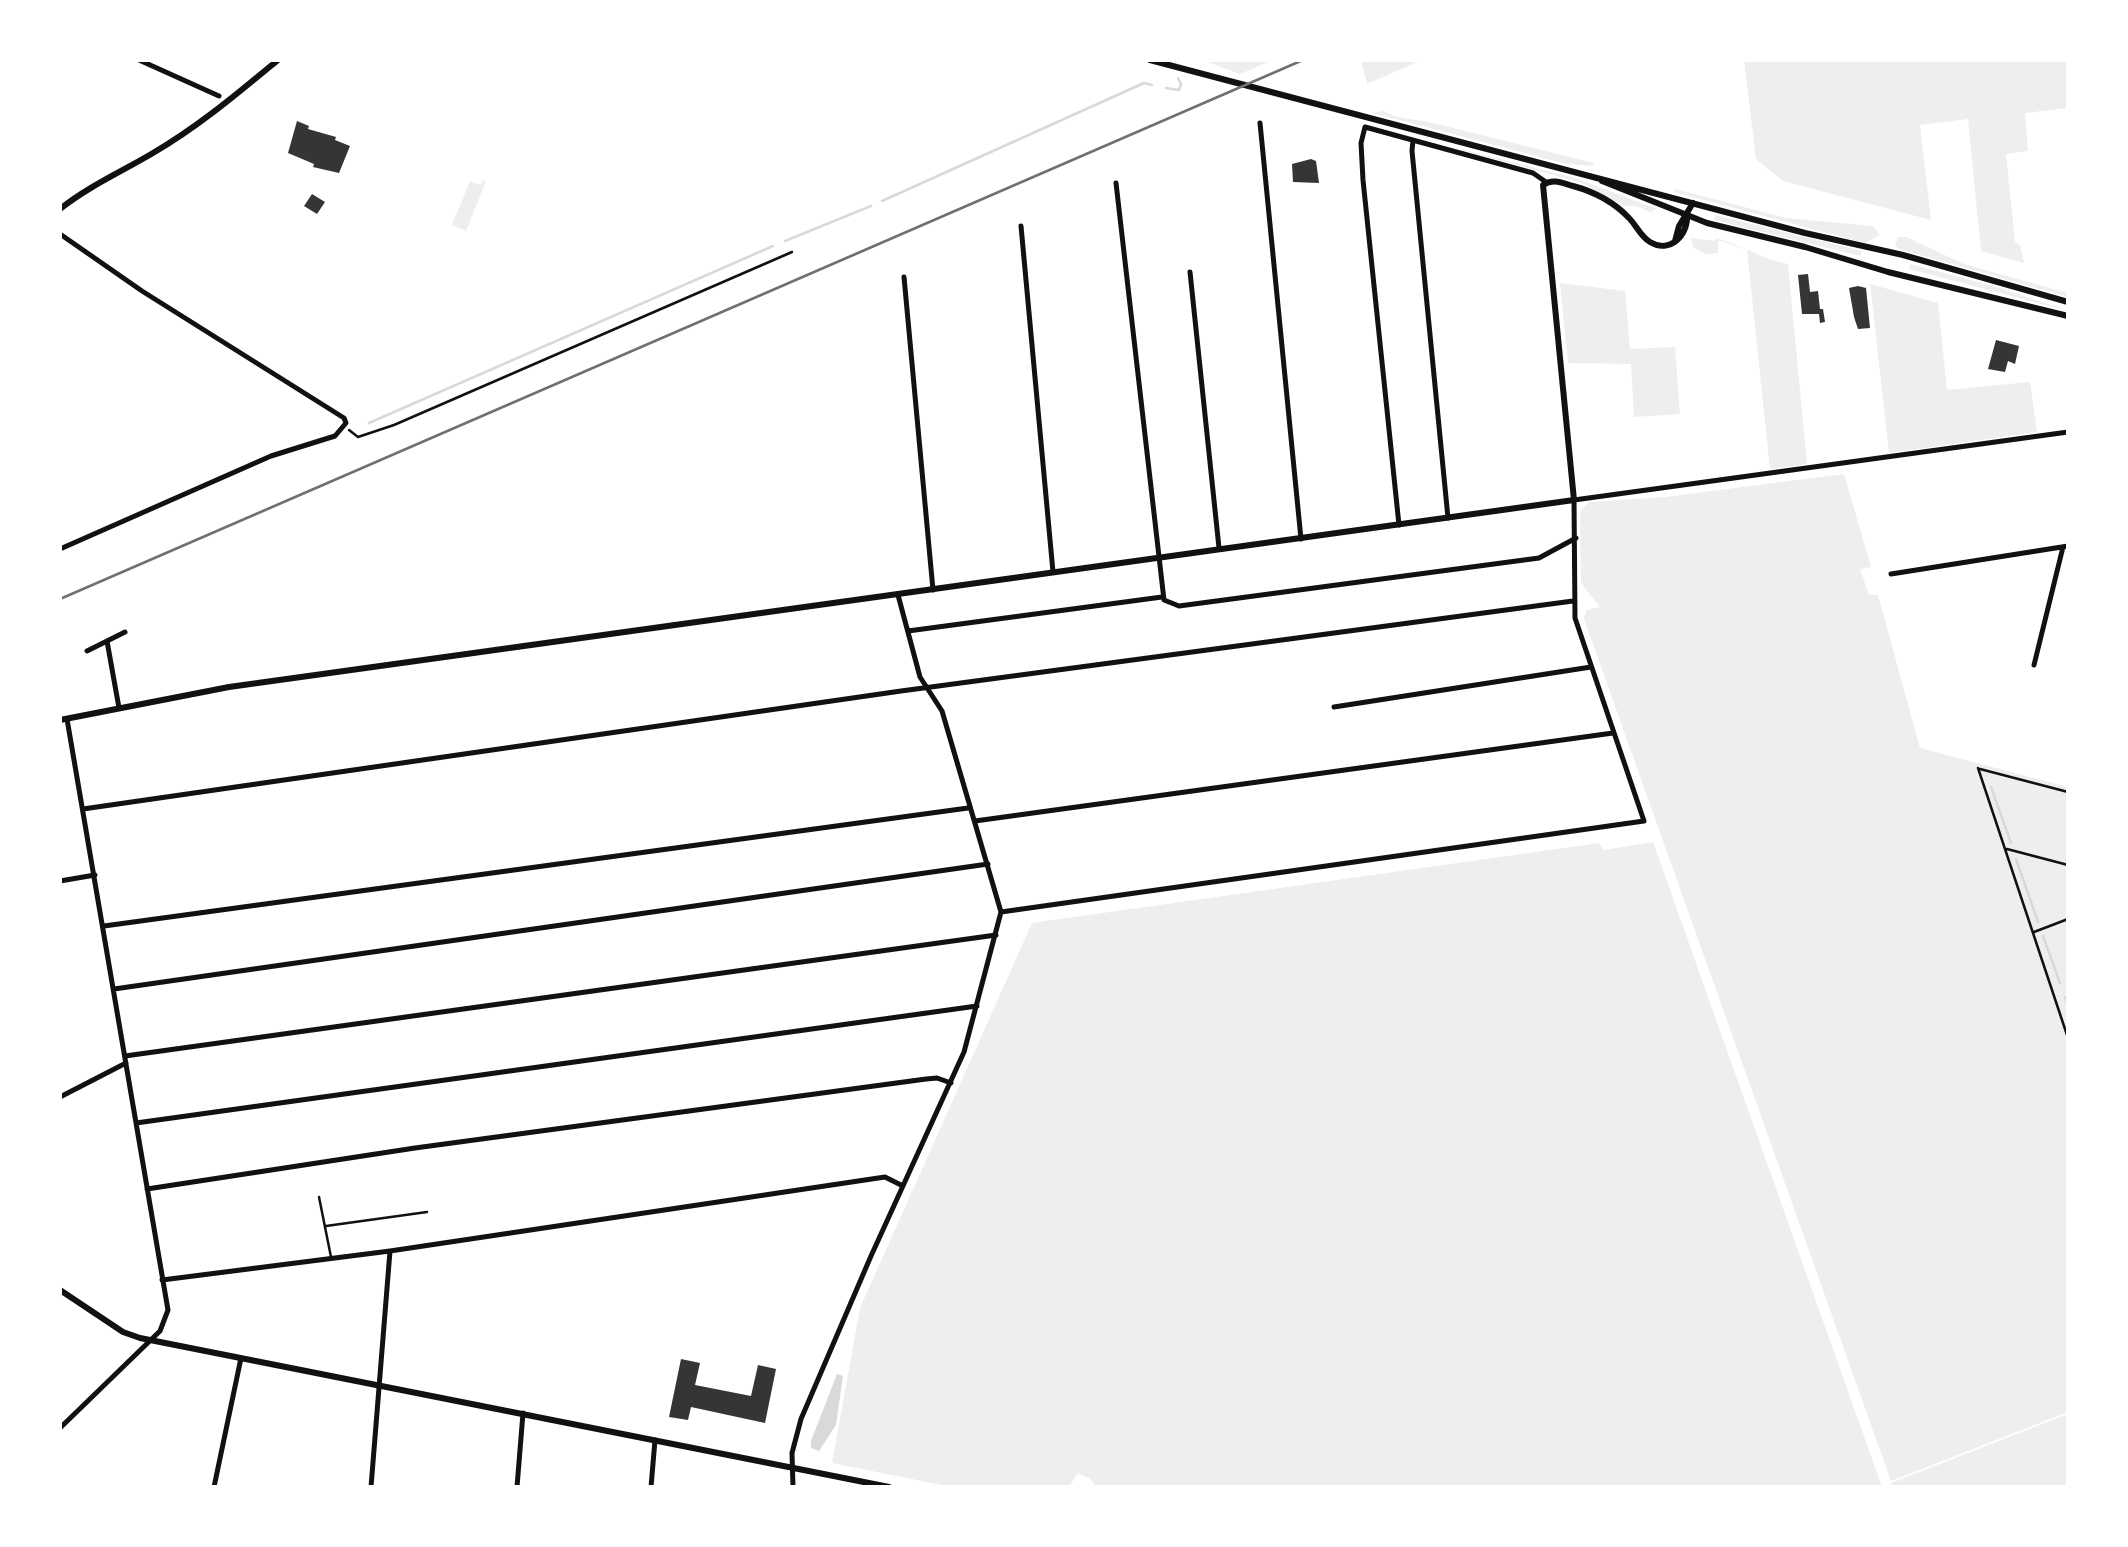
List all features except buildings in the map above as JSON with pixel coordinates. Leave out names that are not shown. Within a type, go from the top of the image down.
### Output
[{"type":"street","points":[[139,60],[220,96]]},
{"type":"street","points":[[60,210],[226,104],[278,60]]},
{"type":"street","points":[[1150,60],[1918,259],[2068,302]]},
{"type":"street","points":[[1260,122],[1301,540]]},
{"type":"street","points":[[1399,526],[1363,180],[1361,143],[1365,127],[1533,172],[1546,182]]},
{"type":"street","points":[[1414,140],[1448,518]]},
{"type":"street","points":[[1596,178],[1687,216],[1895,274],[2068,316]]},
{"type":"street","points":[[1546,182],[1554,180],[1598,194],[1620,210],[1651,243],[1664,245],[1685,233],[1694,203]]},
{"type":"street","points":[[1001,912],[1644,821],[1575,618],[1574,500],[1543,192],[1546,182]]},
{"type":"street","points":[[1116,183],[1162,597],[1168,603],[1179,606],[1540,558],[1576,538]]},
{"type":"street","points":[[1021,226],[1054,572]]},
{"type":"street","points":[[60,234],[142,291],[344,418],[345,426],[335,436],[271,456],[60,549]]},
{"type":"street","points":[[1190,272],[1220,551]]},
{"type":"street","points":[[904,277],[933,590]]},
{"type":"street","points":[[60,1428],[160,1331],[167,1317],[84,809],[64,719],[229,687],[2068,432]]},
{"type":"street","points":[[1891,574],[2066,546],[2034,666]]},
{"type":"street","points":[[792,1487],[792,1453],[807,1402],[951,1083],[978,1006],[1001,912],[942,711],[920,677],[898,594]]},
{"type":"street","points":[[907,632],[1162,597]]},
{"type":"street","points":[[84,809],[927,688],[1573,601]]},
{"type":"street","points":[[87,651],[125,632]]},
{"type":"street","points":[[107,641],[120,708]]},
{"type":"street","points":[[1334,707],[1591,667]]},
{"type":"street","points":[[975,821],[1613,732]]},
{"type":"street","points":[[104,926],[968,808]]},
{"type":"street","points":[[114,988],[988,864]]},
{"type":"street","points":[[60,881],[95,875]]},
{"type":"street","points":[[60,1097],[125,1060],[996,935]]},
{"type":"street","points":[[136,1123],[978,1006]]},
{"type":"street","points":[[147,1189],[415,1148],[906,1082],[938,1078],[951,1083]]},
{"type":"street","points":[[162,1280],[390,1251],[883,1177],[903,1186]]},
{"type":"street","points":[[372,1487],[390,1251]]},
{"type":"street","points":[[60,1290],[123,1332],[150,1340],[888,1487]]},
{"type":"street","points":[[214,1487],[240,1358]]},
{"type":"street","points":[[517,1487],[523,1413]]},
{"type":"street","points":[[651,1487],[655,1440]]},
{"type":"lane","points":[[319,1197],[332,1259]]},
{"type":"lane","points":[[326,1226],[427,1212]]},
{"type":"path","points":[[345,426],[358,437],[394,425],[792,252]]},
{"type":"path","points":[[2068,792],[1978,768],[2068,1038]]},
{"type":"path","points":[[2006,849],[2068,866]]},
{"type":"path","points":[[2032,932],[2068,919]]},
{"type":"shaded area","points":[[1202,60],[1273,60],[1240,74]]},
{"type":"shaded area","points":[[1361,60],[1422,60],[1367,84]]},
{"type":"shaded area","points":[[1744,60],[2068,60],[2068,108],[2025,113],[2028,151],[2006,154],[2015,242],[2020,245],[2024,263],[1981,251],[1968,119],[1920,125],[1931,220],[1783,181],[1756,159]]},
{"type":"shaded area","points":[[1383,111],[1594,163],[1566,164],[1373,113]]},
{"type":"shaded area","points":[[1441,144],[1575,178],[1657,209],[1650,212],[1623,206],[1585,184]]},
{"type":"shaded area","points":[[470,181],[480,185],[486,181],[466,231],[452,225]]},
{"type":"shaded area","points":[[1675,189],[1786,218],[1873,226],[1880,235],[1865,243],[1674,192]]},
{"type":"shaded area","points":[[1715,215],[1862,251],[1860,256],[1714,220]]},
{"type":"shaded area","points":[[1898,237],[1906,237],[1964,264],[2068,293],[2068,297],[1899,249],[1895,245]]},
{"type":"shaded area","points":[[1691,238],[1716,238],[1788,264],[1807,464],[1770,469],[1747,250],[1718,240],[1718,253],[1705,254],[1693,247]]},
{"type":"shaded area","points":[[1910,264],[1997,287],[2068,311],[1909,269]]},
{"type":"shaded area","points":[[1560,283],[1625,291],[1630,349],[1675,347],[1680,414],[1634,417],[1631,364],[1568,363]]},
{"type":"shaded area","points":[[1870,284],[1938,303],[1947,390],[2030,382],[2037,432],[1889,453]]},
{"type":"shaded area","points":[[1844,474],[1871,567],[1860,569],[1869,595],[1878,595],[1920,748],[2068,787],[2068,1412],[1891,1481],[1584,619],[1586,610],[1600,607],[1581,583],[1580,511],[1589,502],[1665,497]]},
{"type":"shaded area","points":[[1653,842],[1882,1487],[1095,1487],[1091,1479],[1078,1473],[1069,1487],[952,1487],[832,1463],[860,1308],[1032,923],[1599,843],[1604,850]]},
{"type":"shaded area","points":[[837,1374],[843,1376],[836,1425],[819,1451],[811,1448],[811,1441]]},
{"type":"shaded area","points":[[2068,1414],[2068,1487],[1893,1487],[1891,1483]]},
{"type":"waterway","points":[[1166,88],[1179,90],[1178,78]]},
{"type":"waterway","points":[[882,201],[1144,83],[1152,85]]},
{"type":"waterway","points":[[785,241],[871,206]]},
{"type":"waterway","points":[[369,423],[773,246]]},
{"type":"waterway","points":[[1991,787],[2011,843]]},
{"type":"waterway","points":[[2016,859],[2038,922]]},
{"type":"waterway","points":[[2043,936],[2060,983]]},
{"type":"waterway","points":[[2065,997],[2068,1006]]},
{"type":"railway","points":[[60,599],[1303,60]]}]
